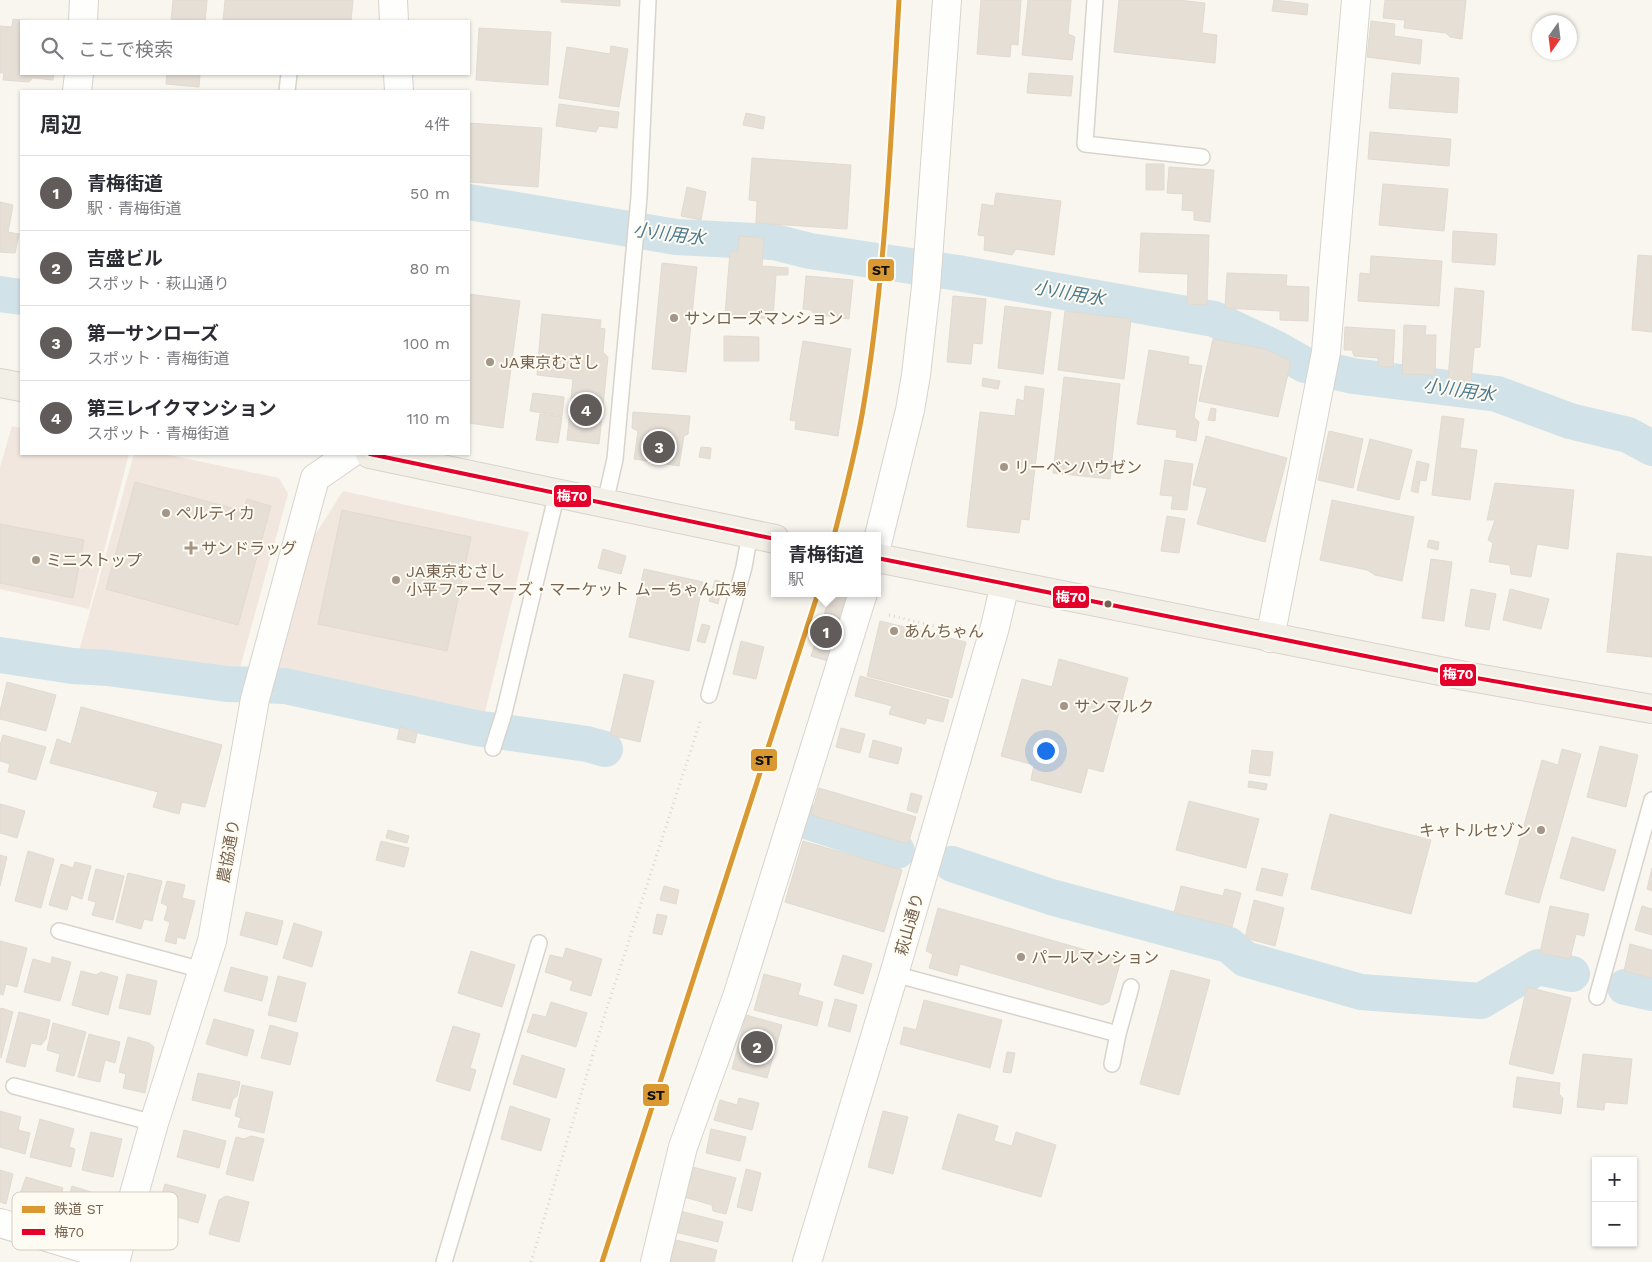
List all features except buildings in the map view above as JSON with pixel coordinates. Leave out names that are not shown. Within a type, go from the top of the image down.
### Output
[{"type":"main road","points":[[0,383],[20,387]]},
{"type":"main road","points":[[375,455],[762,536]]},
{"type":"main road","points":[[881,559],[1465,676],[1652,709]]},
{"type":"street","points":[[83,20],[84,0]]},
{"type":"street","points":[[393,0],[394,20]]},
{"type":"street","points":[[880,532],[910,410],[916,376],[926,287],[947,0]]},
{"type":"street","points":[[1270,638],[1326,352],[1356,0]]},
{"type":"street","points":[[77,90],[79,75]]},
{"type":"street","points":[[398,75],[399,90]]},
{"type":"street","name":"農協通り","points":[[134,1192],[154,1123],[212,941],[255,699],[315,478],[349,455]]},
{"type":"street","name":"萩山通り","points":[[807,1262],[894,974],[1005,584]]},
{"type":"street","points":[[655,1262],[683,1147],[738,994],[861,600]]},
{"type":"street","points":[[0,1223],[12,1227]]},
{"type":"street","points":[[84,1250],[115,1260]]},
{"type":"lane","points":[[605,504],[615,459],[639,197],[648,0]]},
{"type":"lane","points":[[1095,0],[1084,144],[1202,156]]},
{"type":"lane","points":[[288,90],[289,75]]},
{"type":"lane","points":[[493,748],[504,713],[557,493]]},
{"type":"lane","points":[[709,695],[744,567],[762,536]]},
{"type":"lane","points":[[1597,997],[1652,800]]},
{"type":"lane","points":[[59,931],[202,970]]},
{"type":"lane","points":[[444,1262],[540,943]]},
{"type":"lane","points":[[894,974],[1118,1034]]},
{"type":"lane","points":[[1112,1064],[1131,987]]},
{"type":"lane","points":[[14,1086],[154,1123]]},
{"type":"path","points":[[861,600],[954,631],[968,620]]},
{"type":"path","points":[[530,1262],[605,1014],[709,695]]},
{"type":"shaded area","points":[[12,426],[20,428],[20,455],[129,455],[89,609],[0,589],[0,467]]},
{"type":"shaded area","points":[[134,455],[169,455],[279,478],[288,494],[237,679],[77,658]]},
{"type":"shaded area","points":[[343,491],[529,532],[483,720],[273,675],[308,546]]},
{"type":"waterway","name":"小川用水","points":[[470,202],[676,237],[774,242],[810,251],[958,273],[1214,319],[1275,348],[1305,365],[1353,376],[1497,394],[1570,421],[1628,435],[1652,448]]},
{"type":"waterway","name":"小川用水","points":[[0,294],[20,297]]},
{"type":"waterway","points":[[0,655],[73,666],[108,668],[227,684],[285,686],[476,728],[587,744],[605,749]]},
{"type":"waterway","points":[[809,822],[897,851]]},
{"type":"waterway","points":[[952,864],[1051,897],[1229,945],[1245,959],[1361,992],[1481,1001],[1538,967],[1572,974]]},
{"type":"waterway","points":[[1625,987],[1652,993]]},
{"type":"rail line","name":"ST","points":[[835,532],[861,420],[878,303],[887,202],[899,0]]},
{"type":"rail line","name":"ST","points":[[602,1262],[817,597]]},
{"type":"transit line","name":"梅70","points":[[375,455],[771,538]]},
{"type":"transit line","name":"梅70","points":[[881,559],[1465,676],[1652,709]]},
{"type":"place","name":"サンローズマンション","points":[[674,318]]},
{"type":"place","name":"JA東京むさし","points":[[490,362]]},
{"type":"place","name":"第三レイクマンション","points":[[586,410]]},
{"type":"place","name":"第一サンローズ","points":[[659,447]]},
{"type":"place","name":"リーベンハウゼン","points":[[1004,467]]},
{"type":"place","name":"ペルティカ","points":[[166,513]]},
{"type":"place","name":"サンドラッグ","points":[[191,548]]},
{"type":"place","name":"ミニストップ","points":[[36,560]]},
{"type":"place","name":"JA東京むさし 小平ファーマーズ・マーケット ムーちゃん広場","points":[[396,580]]},
{"type":"place","name":"あんちゃん","points":[[894,631]]},
{"type":"place","name":"青梅街道","points":[[826,632]]},
{"type":"place","name":"サンマルク","points":[[1064,706]]},
{"type":"place","name":"キャトルセゾン","points":[[1541,830]]},
{"type":"place","name":"パールマンション","points":[[1021,957]]},
{"type":"place","name":"吉盛ビル","points":[[757,1047]]}]
